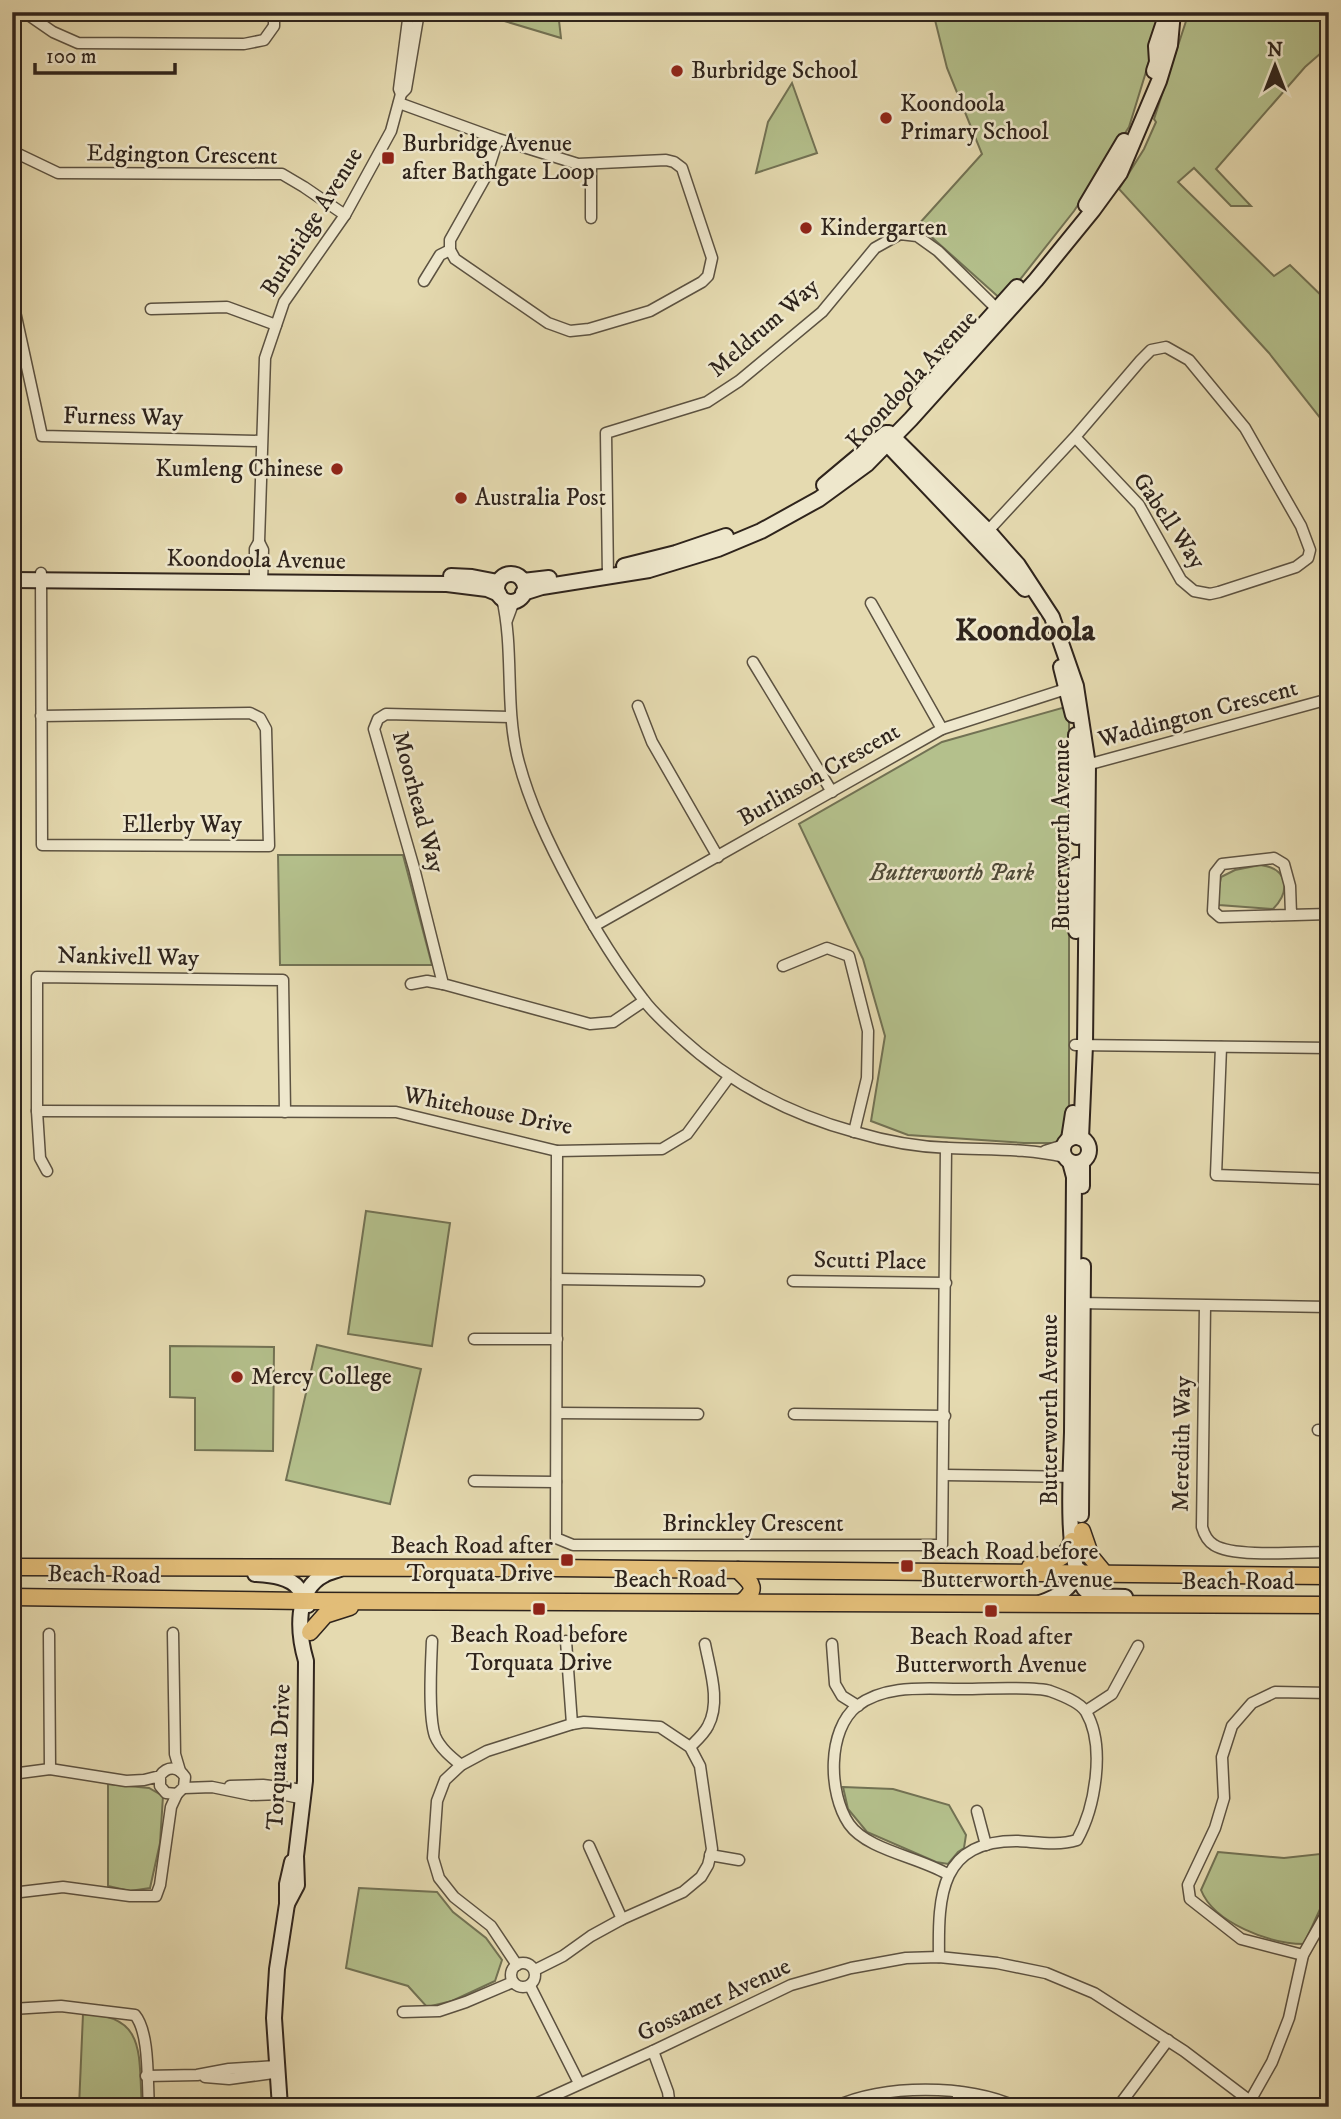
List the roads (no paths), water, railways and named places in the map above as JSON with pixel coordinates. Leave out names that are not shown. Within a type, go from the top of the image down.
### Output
[{"type":"main road","points":[[1007,1573],[1047,1564],[1064,1557],[1077,1536],[1105,1574]]},
{"type":"main road","name":"Beach Road","points":[[12,1567],[346,1567],[1329,1576]]},
{"type":"main road","points":[[738,1570],[751,1583],[752,1590],[750,1596],[742,1602]]},
{"type":"main road","name":"Beach Road","points":[[12,1597],[304,1601],[1329,1605]]},
{"type":"main road","points":[[310,1632],[320,1618],[332,1612],[401,1601]]},
{"type":"street","points":[[24,12],[53,32],[78,43],[244,44],[264,40],[274,26],[274,12]]},
{"type":"street","name":"Burbridge Avenue","points":[[400,99],[398,89],[410,12]]},
{"type":"street","name":"Burbridge Avenue","points":[[258,579],[263,550],[259,542],[260,441],[265,358],[284,302],[345,215],[391,131],[400,99],[406,89],[419,12]]},
{"type":"street","name":"Koondoola Avenue","points":[[1000,312],[1092,197],[1106,168],[1120,150],[1142,106],[1152,77],[1166,12]]},
{"type":"street","name":"Koondoola Avenue","points":[[12,580],[41,577],[472,577],[510,591],[607,574],[755,526],[829,482],[887,438],[1000,312],[1070,240],[1120,173],[1159,81],[1170,45],[1173,12]]},
{"type":"street","points":[[400,99],[498,139],[578,164],[666,160],[674,162],[682,168],[712,258],[708,275],[702,282],[650,311],[589,329],[570,331],[548,323],[455,259],[450,250],[450,240],[486,176],[498,139]]},
{"type":"street","name":"Edgington Crescent","points":[[12,151],[58,173],[282,174],[345,215]]},
{"type":"street","points":[[591,164],[591,218]]},
{"type":"street","name":"Meldrum Way","points":[[607,574],[606,433],[707,402],[739,381],[822,312],[875,248],[900,234],[917,236],[938,251],[1000,312]]},
{"type":"street","points":[[424,281],[440,255],[450,250]]},
{"type":"street","name":"Furness Way","points":[[12,298],[42,436],[260,441]]},
{"type":"street","points":[[151,309],[227,307],[276,325]]},
{"type":"street","name":"Gabell Way","points":[[984,535],[1075,437],[1141,360],[1152,350],[1166,347],[1189,360],[1245,428],[1301,526],[1310,550],[1307,558],[1296,567],[1219,592],[1210,594],[1194,591],[1181,580],[1139,505],[1075,437]]},
{"type":"street","name":"Butterworth Avenue","points":[[887,438],[984,535],[1013,574],[1035,606],[1072,687],[1074,724],[1083,766],[1077,878],[1073,898],[1080,1045],[1072,1150],[1078,1303],[1077,1536],[1073,1563],[1078,1574]]},
{"type":"street","name":"Koondoola Avenue","points":[[12,572],[41,577]]},
{"type":"street","name":"Ellerby Way","points":[[41,577],[41,716],[42,845],[269,846],[266,729],[260,718],[250,713],[41,716]]},
{"type":"street","points":[[510,591],[507,620],[510,717],[518,758],[540,821],[560,865],[594,926],[643,1001],[696,1052],[729,1077],[794,1113],[899,1143],[946,1148],[1072,1150]]},
{"type":"street","points":[[871,603],[942,729]]},
{"type":"street","points":[[753,662],[832,792]]},
{"type":"street","name":"Burlinson Crescent","points":[[594,926],[942,729],[1072,687]]},
{"type":"street","name":"Waddington Crescent","points":[[1083,766],[1329,699]]},
{"type":"street","points":[[638,706],[652,742],[718,857]]},
{"type":"street","name":"Moorhead Way","points":[[443,984],[414,868],[374,729],[378,719],[386,714],[510,717]]},
{"type":"street","points":[[1291,914],[1290,886],[1284,864],[1275,858],[1222,864],[1215,873],[1213,911],[1220,917],[1329,914]]},
{"type":"street","points":[[783,966],[827,948],[849,956],[868,1031],[867,1078],[854,1132]]},
{"type":"street","name":"Nankivell Way","points":[[47,1171],[40,1158],[37,1111],[37,977],[283,980],[285,1112]]},
{"type":"street","points":[[411,984],[426,981],[443,984],[590,1024],[613,1022],[643,1001]]},
{"type":"street","points":[[1080,1045],[1329,1048]]},
{"type":"street","points":[[1221,1047],[1216,1175],[1329,1178]]},
{"type":"street","name":"Whitehouse Drive","points":[[37,1111],[396,1112],[557,1151],[662,1149],[687,1134],[729,1077]]},
{"type":"street","name":"Brinckley Crescent","points":[[557,1151],[556,1538],[573,1545],[942,1545],[946,1148]]},
{"type":"street","points":[[557,1279],[699,1281]]},
{"type":"street","name":"Scutti Place","points":[[793,1281],[946,1283]]},
{"type":"street","points":[[1078,1303],[1329,1307]]},
{"type":"street","name":"Meredith Way","points":[[1205,1306],[1204,1534],[1216,1546],[1225,1550],[1329,1552]]},
{"type":"street","points":[[474,1339],[557,1339]]},
{"type":"street","points":[[556,1413],[698,1414]]},
{"type":"street","points":[[794,1414],[945,1416]]},
{"type":"street","points":[[944,1475],[1076,1476]]},
{"type":"street","points":[[474,1481],[556,1482]]},
{"type":"street","points":[[195,1566],[212,1572],[283,1578],[299,1589],[304,1601]]},
{"type":"street","points":[[304,1601],[310,1588],[323,1575],[346,1567]]},
{"type":"street","points":[[1039,1603],[1053,1599],[1066,1590],[1078,1574]]},
{"type":"street","points":[[1078,1574],[1081,1584],[1089,1593],[1098,1596],[1132,1597],[1154,1604]]},
{"type":"street","name":"Torquata Drive","points":[[286,2107],[280,2100],[274,2018],[277,1969],[287,1904],[286,1884],[296,1856],[304,1794],[306,1661],[310,1647],[310,1608],[304,1601],[300,1608],[302,1647],[306,1661]]},
{"type":"street","points":[[12,1893],[63,1887],[130,1896],[156,1896],[160,1885],[171,1807],[175,1754],[173,1633]]},
{"type":"street","points":[[49,1634],[50,1769]]},
{"type":"street","points":[[432,1641],[432,1709],[435,1736],[447,1754],[461,1765]]},
{"type":"street","points":[[566,1641],[572,1724]]},
{"type":"street","points":[[690,1747],[708,1728],[714,1711],[713,1684],[705,1644]]},
{"type":"street","points":[[832,1644],[835,1684],[842,1696],[858,1706]]},
{"type":"street","points":[[1086,1711],[1112,1694],[1138,1646]]},
{"type":"street","points":[[939,1957],[938,1916],[947,1874],[965,1854],[982,1844],[1014,1841],[1066,1843],[1077,1840],[1098,1778],[1096,1743],[1086,1711],[1072,1701],[1047,1690],[900,1689],[858,1706],[842,1723],[833,1768],[837,1799],[849,1825],[866,1839],[947,1874]]},
{"type":"street","points":[[1303,1955],[1241,1939],[1190,1899],[1188,1885],[1215,1828],[1224,1798],[1223,1757],[1232,1726],[1252,1703],[1275,1692],[1329,1693]]},
{"type":"street","points":[[517,1965],[491,1926],[454,1897],[439,1878],[433,1858],[437,1801],[446,1780],[461,1765],[487,1751],[572,1724],[584,1722],[660,1727],[690,1747],[700,1766],[712,1849],[708,1865],[701,1877],[683,1892],[622,1919],[535,1970]]},
{"type":"street","points":[[12,1774],[50,1769],[126,1781],[144,1780],[212,1787],[251,1795],[304,1794]]},
{"type":"street","points":[[977,1811],[986,1845]]},
{"type":"street","points":[[589,1846],[622,1919]]},
{"type":"street","points":[[710,1855],[739,1860]]},
{"type":"street","points":[[1250,2101],[1272,2062],[1289,2018],[1303,1955],[1329,1909]]},
{"type":"street","name":"Gossamer Avenue","points":[[529,2107],[791,1985],[851,1968],[906,1958],[939,1957],[997,1963],[1046,1973],[1094,1993],[1168,2040],[1261,2107]]},
{"type":"street","points":[[521,1963],[530,1965],[535,1970],[530,1986],[524,1987],[513,1982],[510,1975],[513,1967],[521,1963]]},
{"type":"street","points":[[403,2012],[439,2011],[513,1982]]},
{"type":"street","points":[[530,1986],[579,2083]]},
{"type":"street","points":[[12,2009],[61,2006],[135,2015],[141,2021],[144,2034],[149,2107]]},
{"type":"street","points":[[1118,2107],[1168,2040]]},
{"type":"street","points":[[653,2051],[668,2092],[670,2107]]},
{"type":"street","points":[[146,2076],[197,2075],[229,2079],[276,2070]]},
{"type":"street","points":[[835,2107],[887,2091],[960,2092],[1004,2101],[1016,2107]]},
{"type":"street","points":[[956,2107],[960,2092]]},
{"type":"place","name":"Burbridge School","points":[[677,71]]},
{"type":"place","name":"Koondoola Primary School","points":[[886,118]]},
{"type":"place","name":"Burbridge Avenue after Bathgate Loop","points":[[388,158]]},
{"type":"place","name":"Kindergarten","points":[[806,228]]},
{"type":"place","name":"Kumleng Chinese","points":[[337,469]]},
{"type":"place","name":"Australia Post","points":[[461,498]]},
{"type":"place","name":"Mercy College","points":[[237,1377]]},
{"type":"place","name":"Beach Road after Torquata Drive","points":[[567,1560]]},
{"type":"place","name":"Beach Road before Butterworth Avenue","points":[[907,1566]]},
{"type":"place","name":"Beach Road before Torquata Drive","points":[[539,1609]]},
{"type":"place","name":"Beach Road after Butterworth Avenue","points":[[991,1611]]},
{"type":"district","name":"Koondoola","points":[[1025,631]]},
{"type":"park label","name":"Butterworth Park","points":[[952,873]]}]
